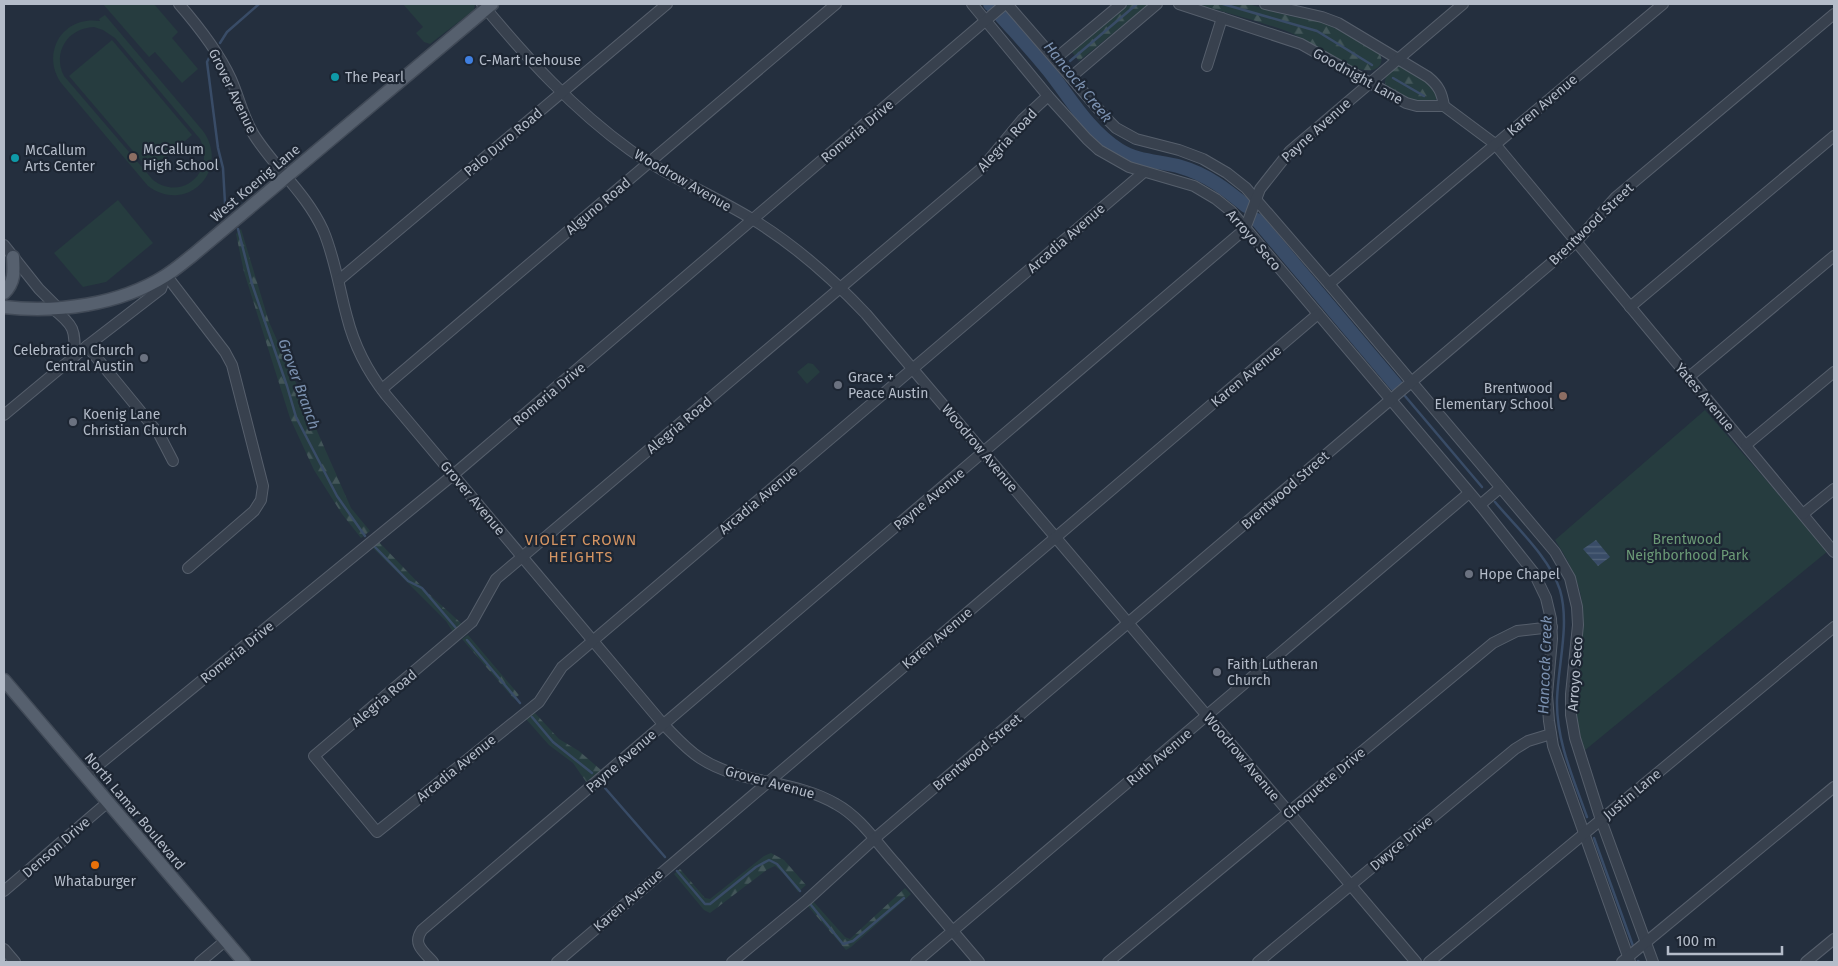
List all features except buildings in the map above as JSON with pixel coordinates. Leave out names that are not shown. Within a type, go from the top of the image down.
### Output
[{"type":"main road","name":"West Koenig Lane","points":[[4,308],[55,308],[101,302],[166,275],[193,255],[487,5]]},
{"type":"main road","points":[[4,293],[10,286],[13,278],[13,257]]},
{"type":"main road","name":"North Lamar Boulevard","points":[[4,680],[244,962]]},
{"type":"street","name":"Grover Avenue","points":[[179,4],[218,56],[231,80],[252,131],[314,212],[323,231],[339,280],[355,344],[368,370],[382,390],[592,640],[683,745],[700,758],[715,766],[736,774],[803,789],[838,805],[856,819],[874,839],[979,962]]},
{"type":"street","name":"Palo Duro Road","points":[[339,280],[666,4]]},
{"type":"street","name":"Alguno Road","points":[[382,390],[836,4]]},
{"type":"street","name":"Arroyo Seco","points":[[972,4],[1048,96],[1086,139],[1099,150],[1121,164],[1181,181],[1201,190],[1231,211],[1480,505],[1534,572],[1546,598],[1552,627],[1552,648],[1548,666],[1547,695],[1551,734],[1559,767],[1627,961]]},
{"type":"street","name":"Arroyo Seco","points":[[1006,4],[1107,119],[1121,131],[1144,142],[1179,150],[1216,165],[1237,180],[1257,200],[1329,284],[1555,552],[1565,568],[1573,588],[1577,607],[1578,625],[1571,694],[1572,726],[1577,750],[1653,962]]},
{"type":"street","name":"Romeria Drive","points":[[86,776],[453,475],[1006,4]]},
{"type":"street","points":[[1055,58],[1121,4]]},
{"type":"street","points":[[1071,77],[1157,4]]},
{"type":"street","name":"Goodnight Lane","points":[[1179,4],[1301,44],[1406,103],[1417,106],[1444,106]]},
{"type":"street","points":[[1265,4],[1308,8],[1338,23],[1428,77],[1438,85],[1444,106],[1495,144],[1576,242]]},
{"type":"street","name":"Payne Avenue","points":[[433,962],[418,944],[417,937],[422,930],[1245,229],[1260,189],[1290,151],[1463,4]]},
{"type":"street","name":"Karen Avenue","points":[[1329,284],[1664,4]]},
{"type":"street","name":"Woodrow Avenue","points":[[487,5],[561,93],[606,132],[650,162],[752,220],[799,251],[841,287],[913,369],[1416,962]]},
{"type":"street","name":"Brentwood Street","points":[[732,962],[807,900],[874,839],[1576,242],[1616,197],[1834,14]]},
{"type":"street","points":[[1207,66],[1222,18]]},
{"type":"street","name":"Alegria Road","points":[[377,832],[314,756],[472,622],[496,579],[982,168],[1022,120],[1048,96]]},
{"type":"street","points":[[1630,307],[1834,136]]},
{"type":"street","name":"Arcadia Avenue","points":[[377,832],[539,702],[562,667],[592,640],[1144,172]]},
{"type":"street","name":"Yates Avenue","points":[[1576,242],[1834,552]]},
{"type":"street","points":[[4,245],[72,326],[75,333],[74,357]]},
{"type":"street","points":[[1689,377],[1834,256]]},
{"type":"street","points":[[4,415],[87,346],[161,289],[166,275]]},
{"type":"street","points":[[166,275],[225,352],[232,365],[262,477],[263,493],[254,511],[188,568]]},
{"type":"street","name":"Karen Avenue","points":[[557,962],[1318,314]]},
{"type":"street","points":[[87,346],[159,434],[174,461]]},
{"type":"street","points":[[1746,445],[1834,372]]},
{"type":"street","points":[[1480,505],[1500,488]]},
{"type":"street","points":[[1803,514],[1834,489]]},
{"type":"street","name":"Ruth Avenue","points":[[916,962],[1469,493]]},
{"type":"street","name":"Choquette Drive","points":[[1108,962],[1493,643],[1517,631],[1552,627]]},
{"type":"street","name":"Justin Lane","points":[[1429,962],[1834,627]]},
{"type":"street","name":"Dwyce Drive","points":[[1258,962],[1515,749],[1528,741],[1551,734]]},
{"type":"street","points":[[1627,961],[1834,786]]},
{"type":"street","name":"Denson Drive","points":[[4,891],[108,802]]},
{"type":"street","points":[[1806,962],[1834,939]]},
{"type":"street","points":[[200,962],[225,940]]},
{"type":"street","points":[[4,948],[15,962]]},
{"type":"green space","points":[[103,4],[154,4],[178,32],[172,38],[198,69],[182,83],[155,52],[149,57]]},
{"type":"green space","points":[[403,4],[475,4],[474,10],[430,44],[424,42],[416,33],[423,27]]},
{"type":"green space","points":[[1129,4],[1149,4],[1079,61],[1072,52]]},
{"type":"green space","points":[[1197,4],[1248,4],[1290,16],[1324,22],[1379,53],[1381,63],[1372,70],[1364,70],[1334,58],[1288,32]]},
{"type":"green space","points":[[105,15],[203,131],[210,146],[212,160],[208,173],[201,184],[190,192],[177,195],[163,194],[148,186],[62,84],[53,61],[54,49],[58,39],[65,30],[75,24],[87,21],[100,21],[99,19]],"holes":[[[94,27],[103,30],[115,38],[200,139],[204,151],[200,172],[185,185],[175,188],[164,186],[153,180],[64,76],[61,67],[61,50],[70,37],[85,28]]]},
{"type":"green space","points":[[112,40],[192,135],[150,171],[69,76]]},
{"type":"green space","points":[[1400,64],[1433,86],[1438,97],[1435,100],[1429,101],[1415,100],[1396,92],[1385,84],[1387,75]]},
{"type":"green space","points":[[118,200],[153,243],[106,282],[83,287],[54,253]]},
{"type":"green space","points":[[241,229],[269,322],[351,508],[370,531],[361,538],[342,514],[314,470],[290,418],[244,272],[236,234]]},
{"type":"green space","points":[[808,363],[813,364],[820,372],[807,384],[797,372]]},
{"type":"green space","name":"Brentwood Neighborhood Park","points":[[1705,410],[1828,551],[1584,751],[1576,711],[1577,675],[1583,619],[1581,596],[1571,567],[1555,540]]},
{"type":"green space","points":[[379,542],[428,593],[463,625],[453,632],[446,621],[372,547]]},
{"type":"green space","points":[[468,635],[519,695],[514,699],[462,639]]},
{"type":"green space","points":[[535,713],[559,739],[579,751],[601,770],[587,783],[573,763],[549,745],[526,719]]},
{"type":"green space","points":[[771,853],[784,860],[806,885],[798,892],[775,866],[768,869],[710,913],[704,910],[674,874],[680,869],[705,898],[710,899],[764,856]]},
{"type":"green space","points":[[905,888],[911,894],[846,950],[806,904],[812,900],[845,937],[850,939]]},
{"type":"water","points":[[1596,540],[1610,557],[1598,566],[1583,549]]},
{"type":"waterway","name":"Grover Branch","points":[[220,43],[227,32],[259,4]]},
{"type":"waterway","points":[[1070,61],[1137,4]]},
{"type":"waterway","points":[[1223,4],[1317,31],[1372,65]]},
{"type":"waterway","name":"Hancock Creek","points":[[1001,16],[1043,64],[1089,124],[1108,142],[1134,157],[1181,167],[1208,178],[1246,206]]},
{"type":"waterway","name":"Grover Branch","points":[[209,58],[207,62],[218,148],[223,168],[225,203],[228,212]]},
{"type":"waterway","name":"Hancock Creek","points":[[1049,71],[1053,69]]},
{"type":"waterway","points":[[1393,78],[1424,96]]},
{"type":"waterway","name":"Hancock Creek","points":[[1257,220],[1396,385]]},
{"type":"waterway","name":"Grover Branch","points":[[238,229],[252,284],[296,417],[337,496],[365,536]]},
{"type":"waterway","name":"Hancock Creek","points":[[1405,396],[1482,487]]},
{"type":"waterway","name":"Hancock Creek","points":[[1495,502],[1541,555],[1549,566],[1560,590],[1563,603],[1564,631],[1557,715],[1567,760],[1587,817]]},
{"type":"waterway","name":"Grover Branch","points":[[375,547],[408,581],[422,588],[456,628]]},
{"type":"waterway","name":"Grover Branch","points":[[467,640],[520,703]]},
{"type":"waterway","name":"Grover Branch","points":[[532,717],[553,742],[592,773]]},
{"type":"waterway","name":"Grover Branch","points":[[605,788],[665,857]]},
{"type":"waterway","name":"Hancock Creek","points":[[1594,838],[1633,946]]},
{"type":"waterway","name":"Grover Branch","points":[[677,871],[705,904],[710,904],[756,867],[769,860],[777,864],[800,891]]},
{"type":"waterway","name":"Grover Branch","points":[[811,905],[843,944],[853,941],[904,898]]},
{"type":"place","name":"C-Mart Icehouse","points":[[469,60]]},
{"type":"place","name":"The Pearl","points":[[335,77]]},
{"type":"place","name":"McCallum High School","points":[[133,157]]},
{"type":"place","name":"McCallum Arts Center","points":[[15,158]]},
{"type":"place","name":"Celebration Church Central Austin","points":[[144,358]]},
{"type":"place","name":"Grace + Peace Austin","points":[[838,385]]},
{"type":"place","name":"Brentwood Elementary School","points":[[1563,396]]},
{"type":"place","name":"Koenig Lane Christian Church","points":[[73,422]]},
{"type":"place","name":"Hope Chapel","points":[[1469,574]]},
{"type":"place","name":"Faith Lutheran Church","points":[[1217,672]]},
{"type":"place","name":"Whataburger","points":[[95,865]]},
{"type":"district","name":"VIOLET CROWN HEIGHTS","points":[[581,548]]}]
